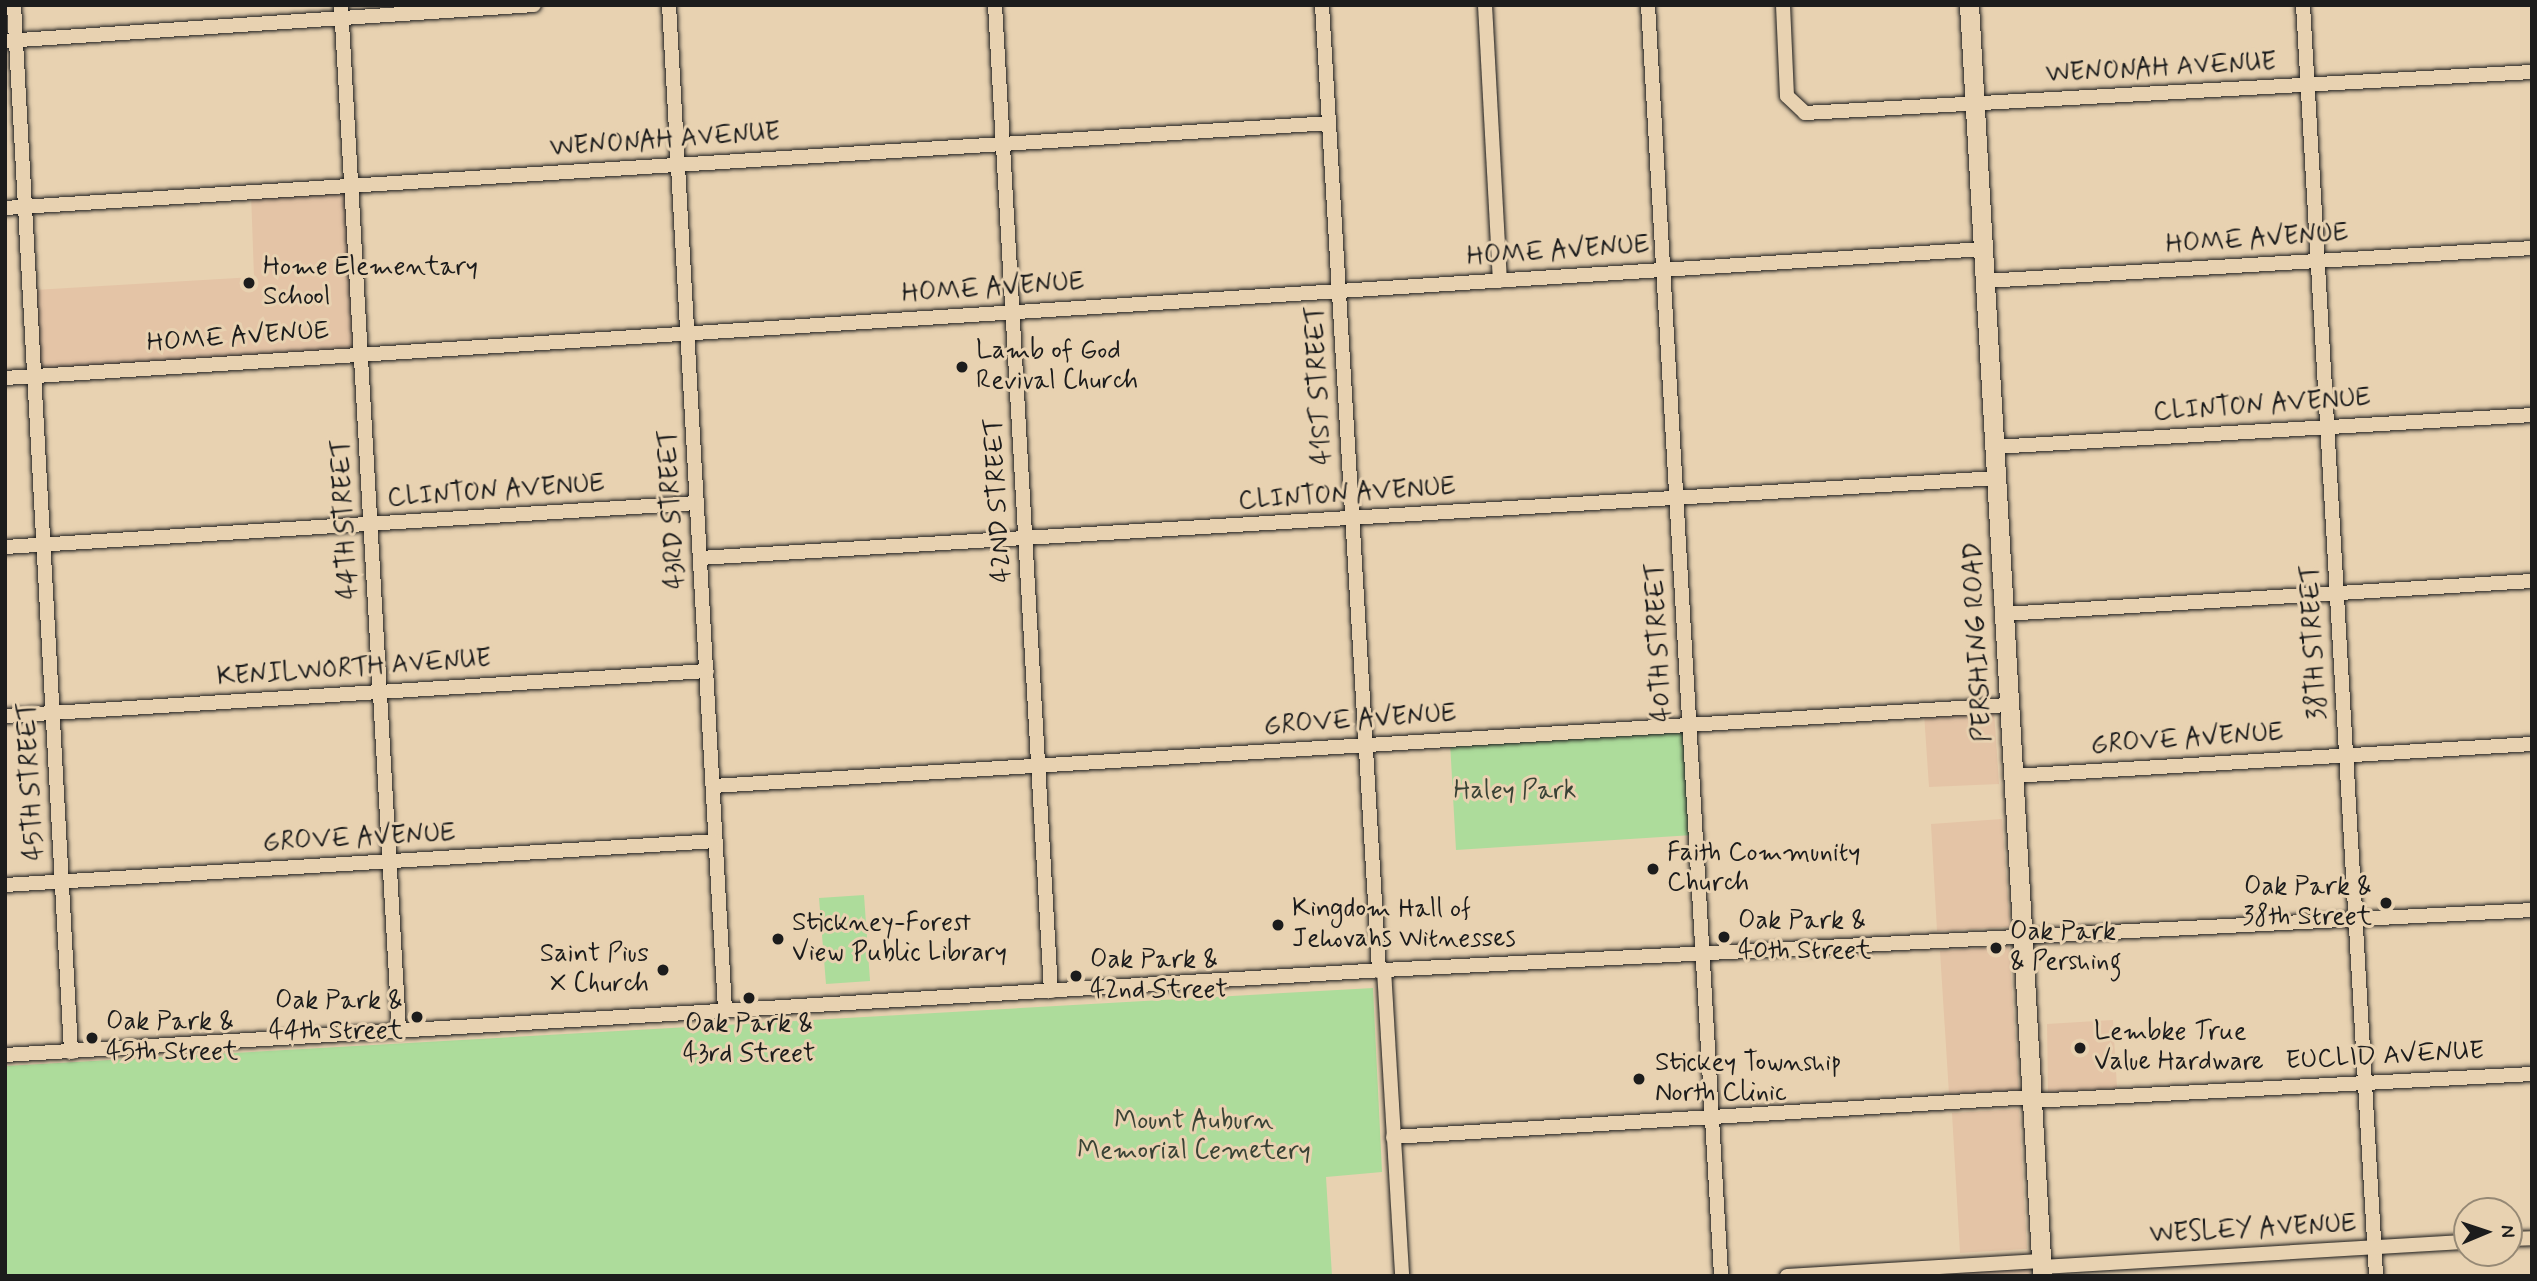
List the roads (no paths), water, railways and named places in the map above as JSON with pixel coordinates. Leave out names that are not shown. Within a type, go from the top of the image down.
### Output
[{"type":"main road","name":"PERSHING ROAD","points":[[1969,5],[2042,1268]]},
{"type":"street","name":"45TH STREET","points":[[14,5],[10,40],[25,207],[71,1052]]},
{"type":"street","points":[[10,40],[341,12],[534,5]]},
{"type":"street","name":"43RD STREET","points":[[669,5],[725,1010]]},
{"type":"street","name":"42ND STREET","points":[[995,5],[1051,991]]},
{"type":"street","name":"41ST STREET","points":[[1322,5],[1366,746],[1402,1276]]},
{"type":"street","points":[[1485,5],[1500,281]]},
{"type":"street","name":"40TH STREET","points":[[1648,5],[1721,1276]]},
{"type":"street","name":"WENONAH AVENUE","points":[[1783,5],[1787,96],[1794,107],[1805,113],[2532,72]]},
{"type":"street","name":"38TH STREET","points":[[2303,5],[2375,1276]]},
{"type":"street","name":"44TH STREET","points":[[341,12],[399,1031]]},
{"type":"street","name":"WENONAH AVENUE","points":[[5,208],[1329,123]]},
{"type":"street","name":"HOME AVENUE","points":[[1985,281],[2532,248]]},
{"type":"street","name":"HOME AVENUE","points":[[5,378],[1983,249]]},
{"type":"street","name":"CLINTON AVENUE","points":[[1994,447],[2532,415]]},
{"type":"street","name":"CLINTON AVENUE","points":[[700,558],[1996,478]]},
{"type":"street","name":"CLINTON AVENUE","points":[[5,547],[697,503]]},
{"type":"street","points":[[2004,614],[2532,581]]},
{"type":"street","name":"KENILWORTH AVENUE","points":[[5,716],[707,671]]},
{"type":"street","name":"GROVE AVENUE","points":[[713,786],[2009,705]]},
{"type":"street","name":"GROVE AVENUE","points":[[2013,776],[2532,744]]},
{"type":"street","name":"GROVE AVENUE","points":[[5,885],[716,841]]},
{"type":"street","points":[[5,1055],[1382,970],[2532,910]]},
{"type":"street","name":"EUCLID AVENUE","points":[[1394,1137],[1712,1116],[2532,1074]]},
{"type":"street","name":"WESLEY AVENUE","points":[[1787,1276],[2042,1268],[2453,1243]]},
{"type":"place","name":"Home Elementary School","points":[[249,283]]},
{"type":"place","name":"Lamb of God Revival Church","points":[[962,367]]},
{"type":"place","name":"Faith Community Church","points":[[1653,869]]},
{"type":"place","name":"Oak Park & 38th Street","points":[[2386,903]]},
{"type":"place","name":"Kingdom Hall of Jehovahs Witnesses","points":[[1278,925]]},
{"type":"place","name":"Oak Park & 40th Street","points":[[1724,937]]},
{"type":"place","name":"Stickney-Forest View Public Library","points":[[778,939]]},
{"type":"place","name":"Oak Park & Pershing","points":[[1996,948]]},
{"type":"place","name":"Saint Pius X Church","points":[[663,970]]},
{"type":"place","name":"Oak Park & 42nd Street","points":[[1076,976]]},
{"type":"place","name":"Oak Park & 43rd Street","points":[[749,998]]},
{"type":"place","name":"Oak Park & 44th Street","points":[[417,1017]]},
{"type":"place","name":"Oak Park & 45th Street","points":[[92,1038]]},
{"type":"place","name":"Lembke True Value Hardware","points":[[2080,1048]]},
{"type":"place","name":"Stickey Township North Clinic","points":[[1639,1079]]},
{"type":"park label","name":"Haley Park","points":[[1515,792]]},
{"type":"park label","name":"Mount Auburn Memorial Cemetery","points":[[1194,1137]]}]
